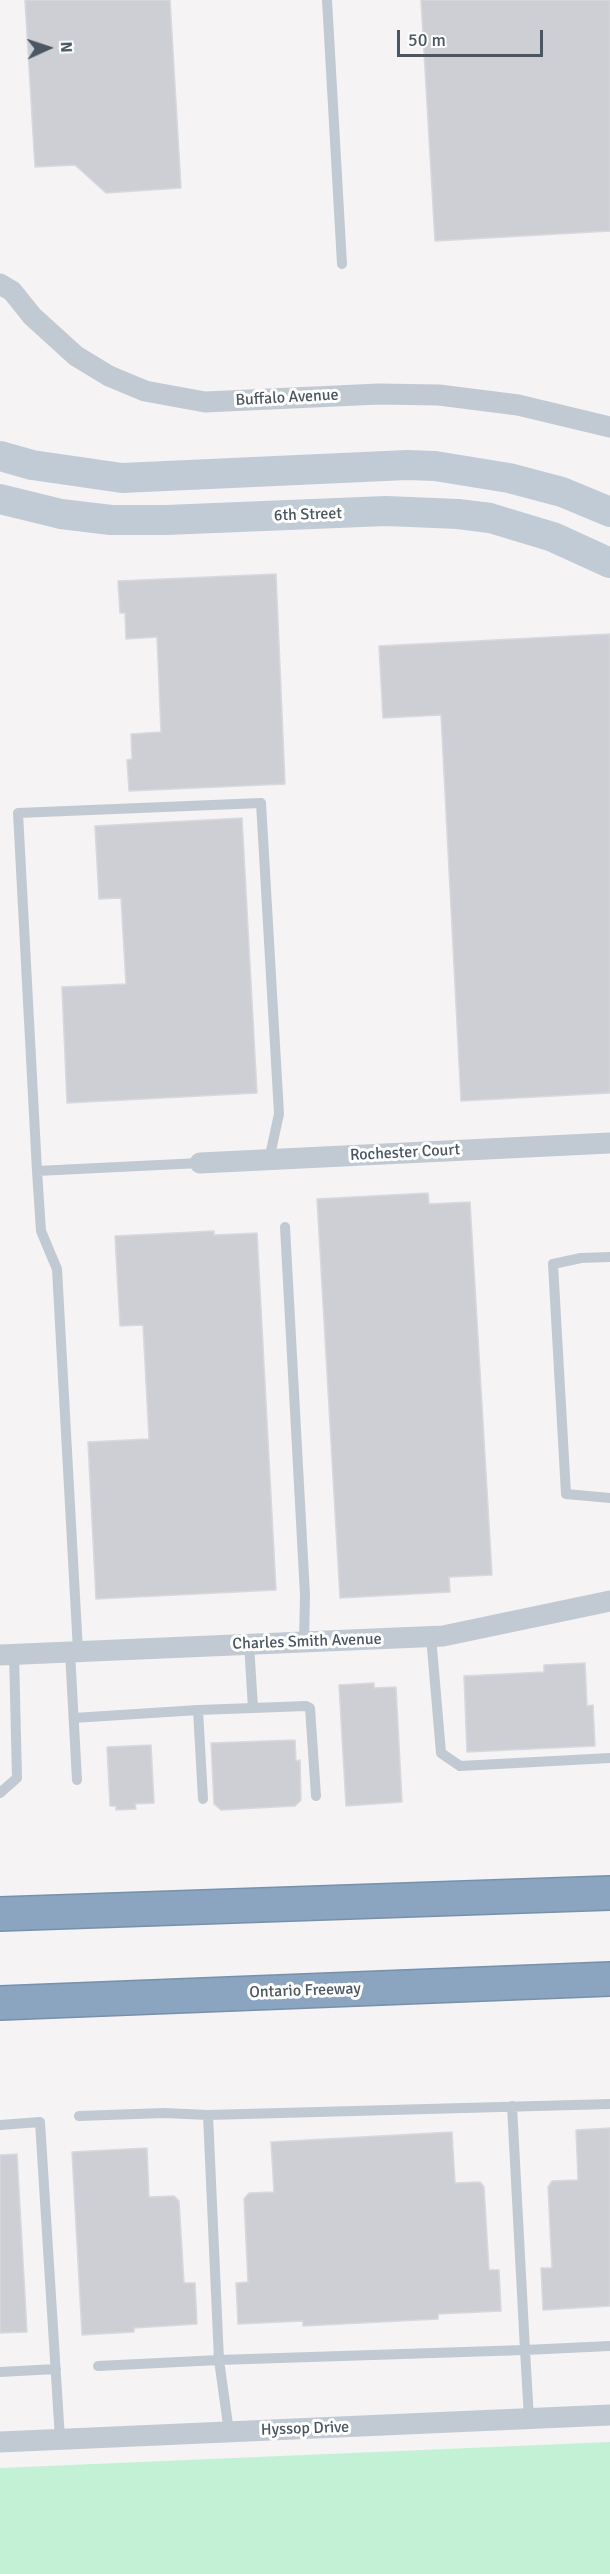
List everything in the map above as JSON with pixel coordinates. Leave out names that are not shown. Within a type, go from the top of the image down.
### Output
[{"type":"highway","points":[[0,1914],[610,1893]]},
{"type":"highway","name":"Ontario Freeway","points":[[0,2003],[610,1979]]},
{"type":"main road","points":[[0,456],[32,465],[122,477],[407,465],[435,466],[509,478],[562,492],[610,512]]},
{"type":"main road","name":"6th Street","points":[[0,499],[61,514],[111,520],[386,511],[458,514],[490,518],[543,534],[610,563]]},
{"type":"street","name":"Buffalo Avenue","points":[[0,284],[12,291],[32,316],[76,356],[109,376],[145,391],[205,402],[379,394],[439,395],[518,405],[610,427]]},
{"type":"street","name":"Rochester Court","points":[[200,1163],[610,1143]]},
{"type":"street","name":"Charles Smith Avenue","points":[[7,1654],[443,1636],[610,1601]]},
{"type":"street","name":"Hyssop Drive","points":[[0,2442],[610,2415]]},
{"type":"lane","points":[[327,0],[342,264]]},
{"type":"lane","points":[[77,1780],[74,1651],[57,1269],[41,1231],[18,813],[261,803],[279,1114],[269,1160]]},
{"type":"lane","points":[[37,1171],[200,1163]]},
{"type":"lane","points":[[285,1227],[305,1595],[304,1642]]},
{"type":"lane","points":[[610,1257],[581,1258],[553,1264],[566,1494],[610,1498]]},
{"type":"lane","points":[[431,1636],[441,1753],[460,1766],[610,1758]]},
{"type":"lane","points":[[249,1644],[253,1708]]},
{"type":"lane","points":[[0,1792],[17,1778],[7,1654]]},
{"type":"lane","points":[[74,1718],[306,1706],[310,1708],[316,1796]]},
{"type":"lane","points":[[198,1710],[203,1799]]},
{"type":"lane","points":[[80,2116],[164,2113],[208,2115],[610,2104]]},
{"type":"lane","points":[[512,2106],[529,2419]]},
{"type":"lane","points":[[208,2115],[219,2360],[229,2432]]},
{"type":"lane","points":[[0,2125],[40,2122],[60,2439]]},
{"type":"lane","points":[[98,2366],[610,2346]]},
{"type":"lane","points":[[0,2372],[56,2369]]},
{"type":"green space","points":[[610,2442],[610,2574],[0,2574],[0,2468]]},
{"type":"building","points":[[25,0],[170,0],[181,188],[106,193],[75,165],[35,167]]},
{"type":"building","points":[[421,0],[610,0],[610,231],[435,241]]},
{"type":"building","points":[[276,574],[285,784],[129,791],[127,760],[132,759],[131,734],[161,732],[157,637],[126,639],[125,613],[120,613],[118,581]]},
{"type":"building","points":[[610,634],[610,1093],[461,1101],[441,715],[383,718],[379,646]]},
{"type":"building","points":[[242,818],[257,1093],[67,1103],[62,987],[126,984],[121,898],[99,899],[95,826]]},
{"type":"building","points":[[428,1193],[429,1204],[470,1202],[492,1575],[449,1577],[450,1592],[340,1598],[317,1199]]},
{"type":"building","points":[[214,1231],[214,1235],[257,1233],[276,1590],[96,1599],[88,1442],[149,1439],[143,1325],[120,1326],[115,1236]]},
{"type":"building","points":[[585,1663],[587,1706],[593,1705],[595,1746],[467,1752],[464,1676],[544,1672],[544,1665]]},
{"type":"building","points":[[374,1683],[374,1688],[396,1687],[402,1802],[346,1806],[339,1685]]},
{"type":"building","points":[[295,1740],[296,1761],[300,1760],[301,1800],[295,1806],[221,1810],[214,1804],[211,1743]]},
{"type":"building","points":[[151,1745],[154,1803],[135,1804],[136,1809],[116,1810],[116,1806],[110,1806],[107,1747]]},
{"type":"building","points":[[610,2128],[610,2306],[543,2310],[541,2268],[552,2268],[548,2187],[552,2181],[578,2180],[576,2130]]},
{"type":"building","points":[[452,2132],[455,2183],[480,2182],[484,2187],[489,2270],[499,2270],[501,2311],[438,2314],[438,2319],[303,2326],[303,2321],[238,2324],[236,2283],[248,2282],[244,2199],[249,2193],[274,2192],[271,2142]]},
{"type":"building","points":[[147,2148],[149,2197],[174,2196],[179,2201],[184,2283],[195,2283],[197,2324],[134,2328],[134,2332],[82,2335],[72,2152]]},
{"type":"building","points":[[17,2154],[27,2332],[0,2333],[0,2155]]}]
